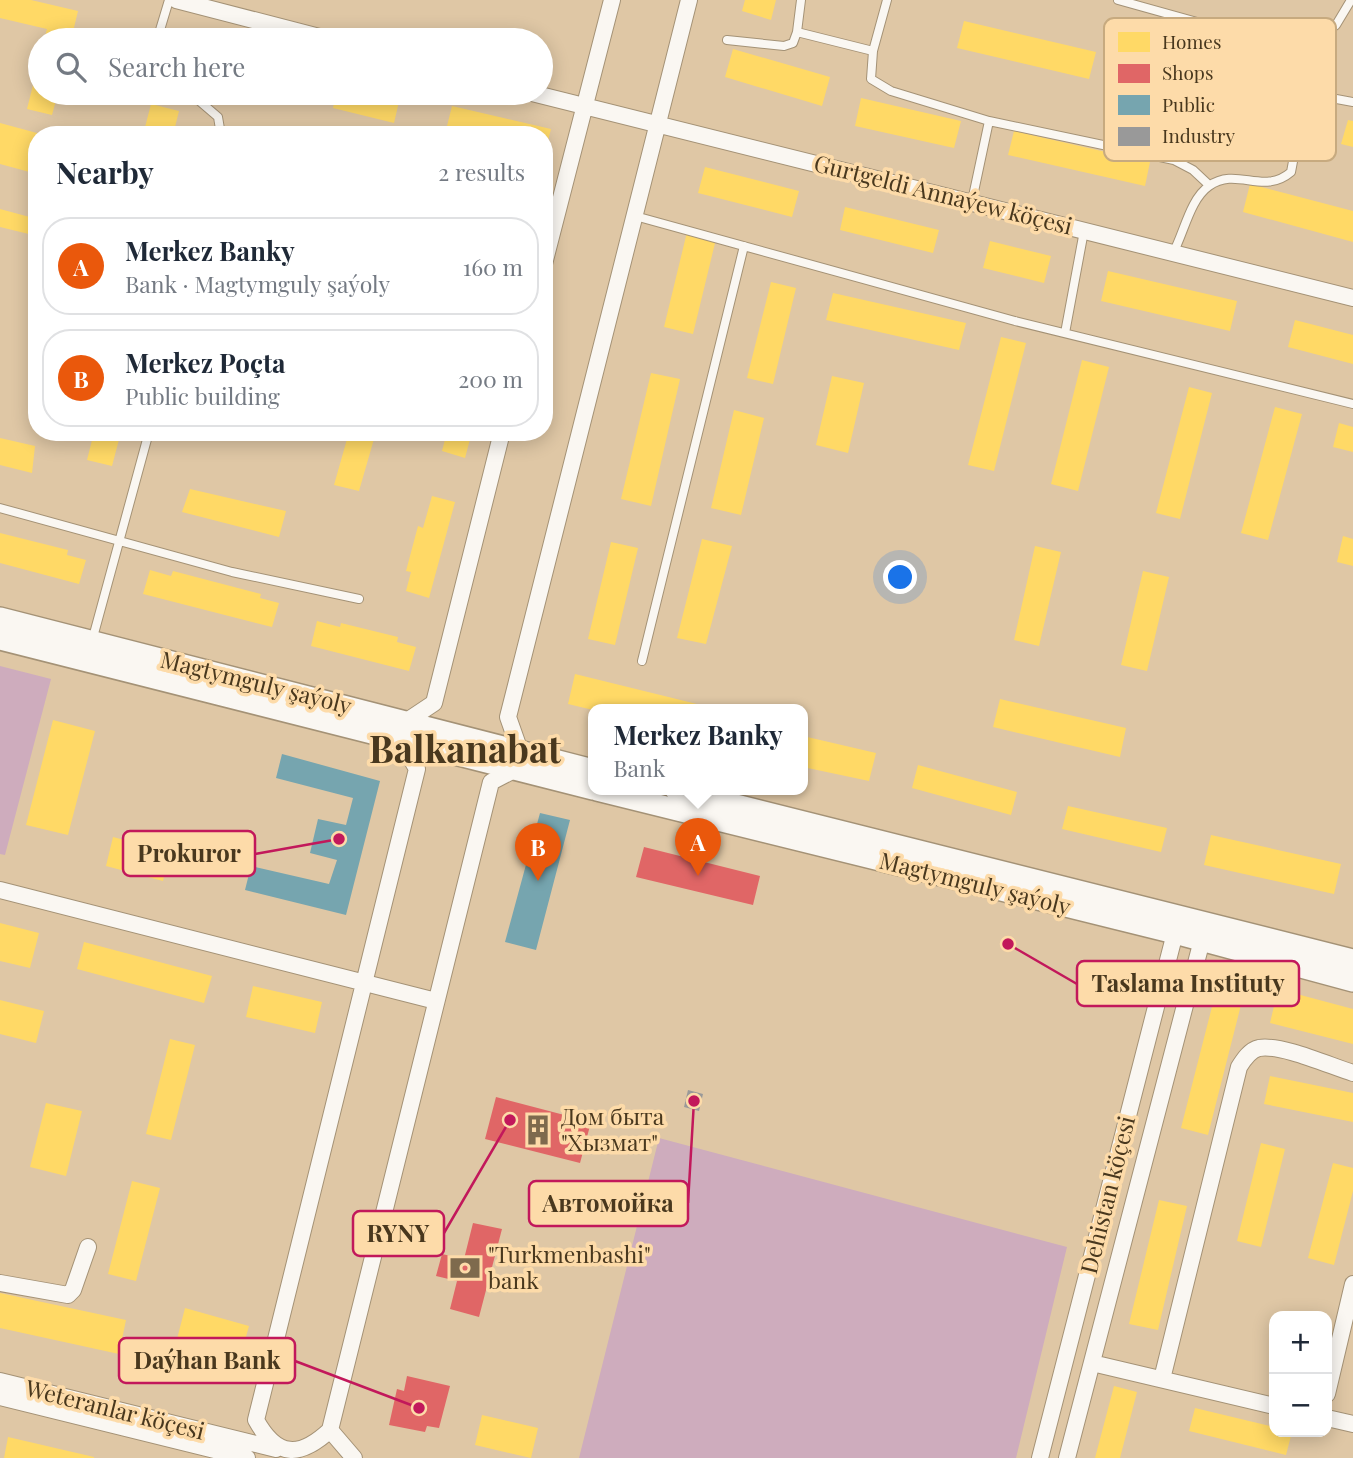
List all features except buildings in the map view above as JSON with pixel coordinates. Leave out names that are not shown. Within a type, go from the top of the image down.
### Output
[{"type":"street","points":[[176,0],[284,28]]},
{"type":"street","points":[[553,228],[612,0]]},
{"type":"street","points":[[256,1420],[269,1443],[292,1453],[313,1448],[330,1430],[491,782],[517,760],[508,717],[688,0]]},
{"type":"street","name":"Gurtgeldi Annaýew köçesi","points":[[553,98],[1353,298]]},
{"type":"street","points":[[220,1437],[247,1431],[256,1420],[366,982],[416,769],[402,743],[407,721],[434,703],[500,441]]},
{"type":"street","name":"Magtymguly şaýoly","points":[[0,618],[407,721],[588,787]]},
{"type":"street","name":"Magtymguly şaýoly","points":[[0,639],[402,743],[588,768]]},
{"type":"street","name":"Magtymguly şaýoly","points":[[615,795],[1175,933],[1353,981]]},
{"type":"street","name":"Magtymguly şaýoly","points":[[696,795],[1353,960]]},
{"type":"street","points":[[0,890],[436,1001]]},
{"type":"street","name":"Dehistan köçesi","points":[[1040,1458],[1175,933]]},
{"type":"street","name":"Dehistan köçesi","points":[[1067,1458],[1202,940]]},
{"type":"street","points":[[1161,1379],[1239,1067],[1246,1056],[1258,1048],[1276,1049],[1353,1073]]},
{"type":"street","points":[[0,1283],[68,1295],[73,1290],[88,1247]]},
{"type":"street","points":[[1332,1374],[1353,1284]]},
{"type":"street","points":[[1092,1363],[1269,1405]]},
{"type":"street","name":"Weteranlar köçesi","points":[[0,1381],[311,1458]]},
{"type":"street","points":[[0,1397],[247,1458]]},
{"type":"street","points":[[1332,1419],[1353,1424]]},
{"type":"street","points":[[330,1430],[354,1458]]},
{"type":"lane","points":[[161,28],[169,0]]},
{"type":"lane","points":[[727,40],[785,46],[793,43],[801,0]]},
{"type":"lane","points":[[887,0],[873,51],[871,79],[880,87],[989,121],[1104,145]]},
{"type":"lane","points":[[1118,0],[1183,18]]},
{"type":"lane","points":[[1336,25],[1351,0]]},
{"type":"lane","points":[[797,32],[873,51]]},
{"type":"lane","points":[[204,105],[218,117],[220,126]]},
{"type":"lane","points":[[972,201],[989,121]]},
{"type":"lane","points":[[1176,161],[1193,170],[1209,185]]},
{"type":"lane","points":[[1173,253],[1196,200],[1209,185],[1228,179],[1272,183],[1291,172],[1293,161]]},
{"type":"lane","points":[[634,216],[1065,333],[1353,404]]},
{"type":"lane","points":[[1065,333],[1084,231]]},
{"type":"lane","points":[[642,661],[744,246]]},
{"type":"lane","points":[[92,642],[147,441]]},
{"type":"lane","points":[[0,508],[232,572],[359,599]]},
{"type":"shaded area","points":[[0,666],[51,679],[5,855],[0,854]]},
{"type":"shaded area","points":[[659,1138],[1067,1247],[1016,1458],[579,1458]]},
{"type":"place","name":"Prokuror","points":[[339,839]]},
{"type":"place","name":"Merkez Banky","points":[[698,876]]},
{"type":"place","name":"Merkez Poçta","points":[[538,881]]},
{"type":"place","name":"Taslama Instituty","points":[[1008,944]]},
{"type":"place","name":"Автомойка","points":[[694,1101]]},
{"type":"place","name":"RYNY","points":[[510,1120]]},
{"type":"place","name":"Дом быта \"Хызмат\"","points":[[538,1130]]},
{"type":"place","name":"\"Turkmenbashi\" bank","points":[[465,1268]]},
{"type":"place","name":"Daýhan Bank","points":[[419,1408]]},
{"type":"district","name":"Balkanabat","points":[[465,750]]}]
